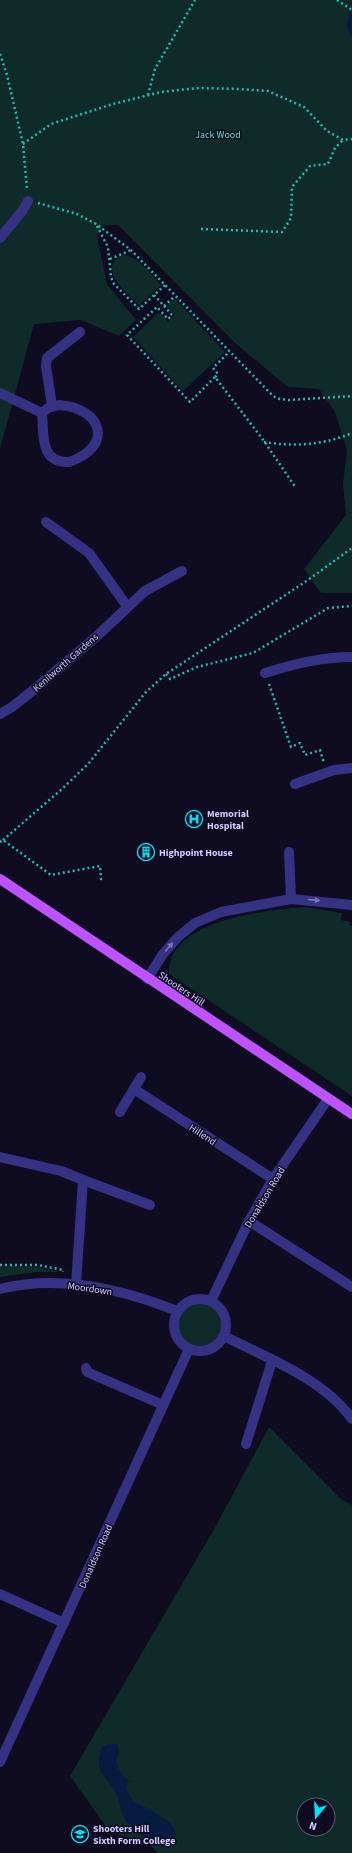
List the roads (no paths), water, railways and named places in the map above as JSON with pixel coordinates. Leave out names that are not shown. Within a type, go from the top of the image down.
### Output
[{"type":"main road","name":"Shooters Hill","points":[[0,879],[352,1114]]},
{"type":"street","points":[[0,238],[23,210],[28,201]]},
{"type":"street","points":[[52,406],[46,366],[47,358],[80,332]]},
{"type":"street","points":[[0,393],[42,413]]},
{"type":"street","points":[[52,406],[71,406],[81,410],[92,419],[97,426],[97,442],[92,450],[69,462],[60,462],[51,456],[45,446],[42,413],[52,406]]},
{"type":"street","points":[[46,522],[89,553],[127,606]]},
{"type":"street","name":"Kenilworth Gardens","points":[[0,714],[12,707],[31,692],[97,636],[127,606],[145,591],[182,571]]},
{"type":"street","points":[[265,673],[297,662],[334,657],[352,657]]},
{"type":"street","points":[[295,784],[328,772],[352,768]]},
{"type":"street","points":[[289,852],[291,899]]},
{"type":"street","points":[[148,979],[163,954],[178,937],[195,923],[221,912],[291,899],[352,905]]},
{"type":"street","points":[[120,1112],[141,1077]]},
{"type":"street","name":"Hillend","points":[[134,1089],[273,1179]]},
{"type":"street","name":"Donaldson Road","points":[[210,1301],[249,1221],[273,1179],[328,1099]]},
{"type":"street","points":[[0,1157],[61,1171],[150,1204]]},
{"type":"street","points":[[76,1285],[83,1180]]},
{"type":"street","points":[[249,1221],[352,1287]]},
{"type":"street","name":"Moordown","points":[[0,1289],[42,1284],[76,1285],[107,1289],[143,1298],[177,1311]]},
{"type":"street","points":[[196,1299],[210,1301],[218,1305],[226,1320],[224,1336],[218,1345],[209,1350],[199,1352],[189,1349],[181,1344],[176,1337],[173,1328],[177,1311],[188,1301],[196,1299]]},
{"type":"street","points":[[224,1336],[323,1389],[344,1407],[352,1419]]},
{"type":"street","name":"Donaldson Road","points":[[0,1762],[189,1349]]},
{"type":"street","points":[[246,1444],[272,1361]]},
{"type":"street","points":[[86,1368],[87,1372],[163,1405]]},
{"type":"street","points":[[0,1594],[64,1623]]},
{"type":"water","points":[[109,1744],[117,1744],[119,1749],[116,1764],[123,1776],[129,1781],[126,1789],[133,1802],[151,1810],[169,1822],[175,1831],[175,1842],[170,1848],[137,1832],[123,1816],[117,1795],[99,1767],[102,1747]]},
{"type":"waterway","points":[[352,11],[349,27],[352,33]]},
{"type":"place","name":"Memorial Hospital","points":[[194,819]]},
{"type":"place","name":"Highpoint House","points":[[146,852]]},
{"type":"place","name":"Shooters Hill Sixth Form College","points":[[80,1834]]},
{"type":"park label","name":"Jack Wood","points":[[218,134]]}]
